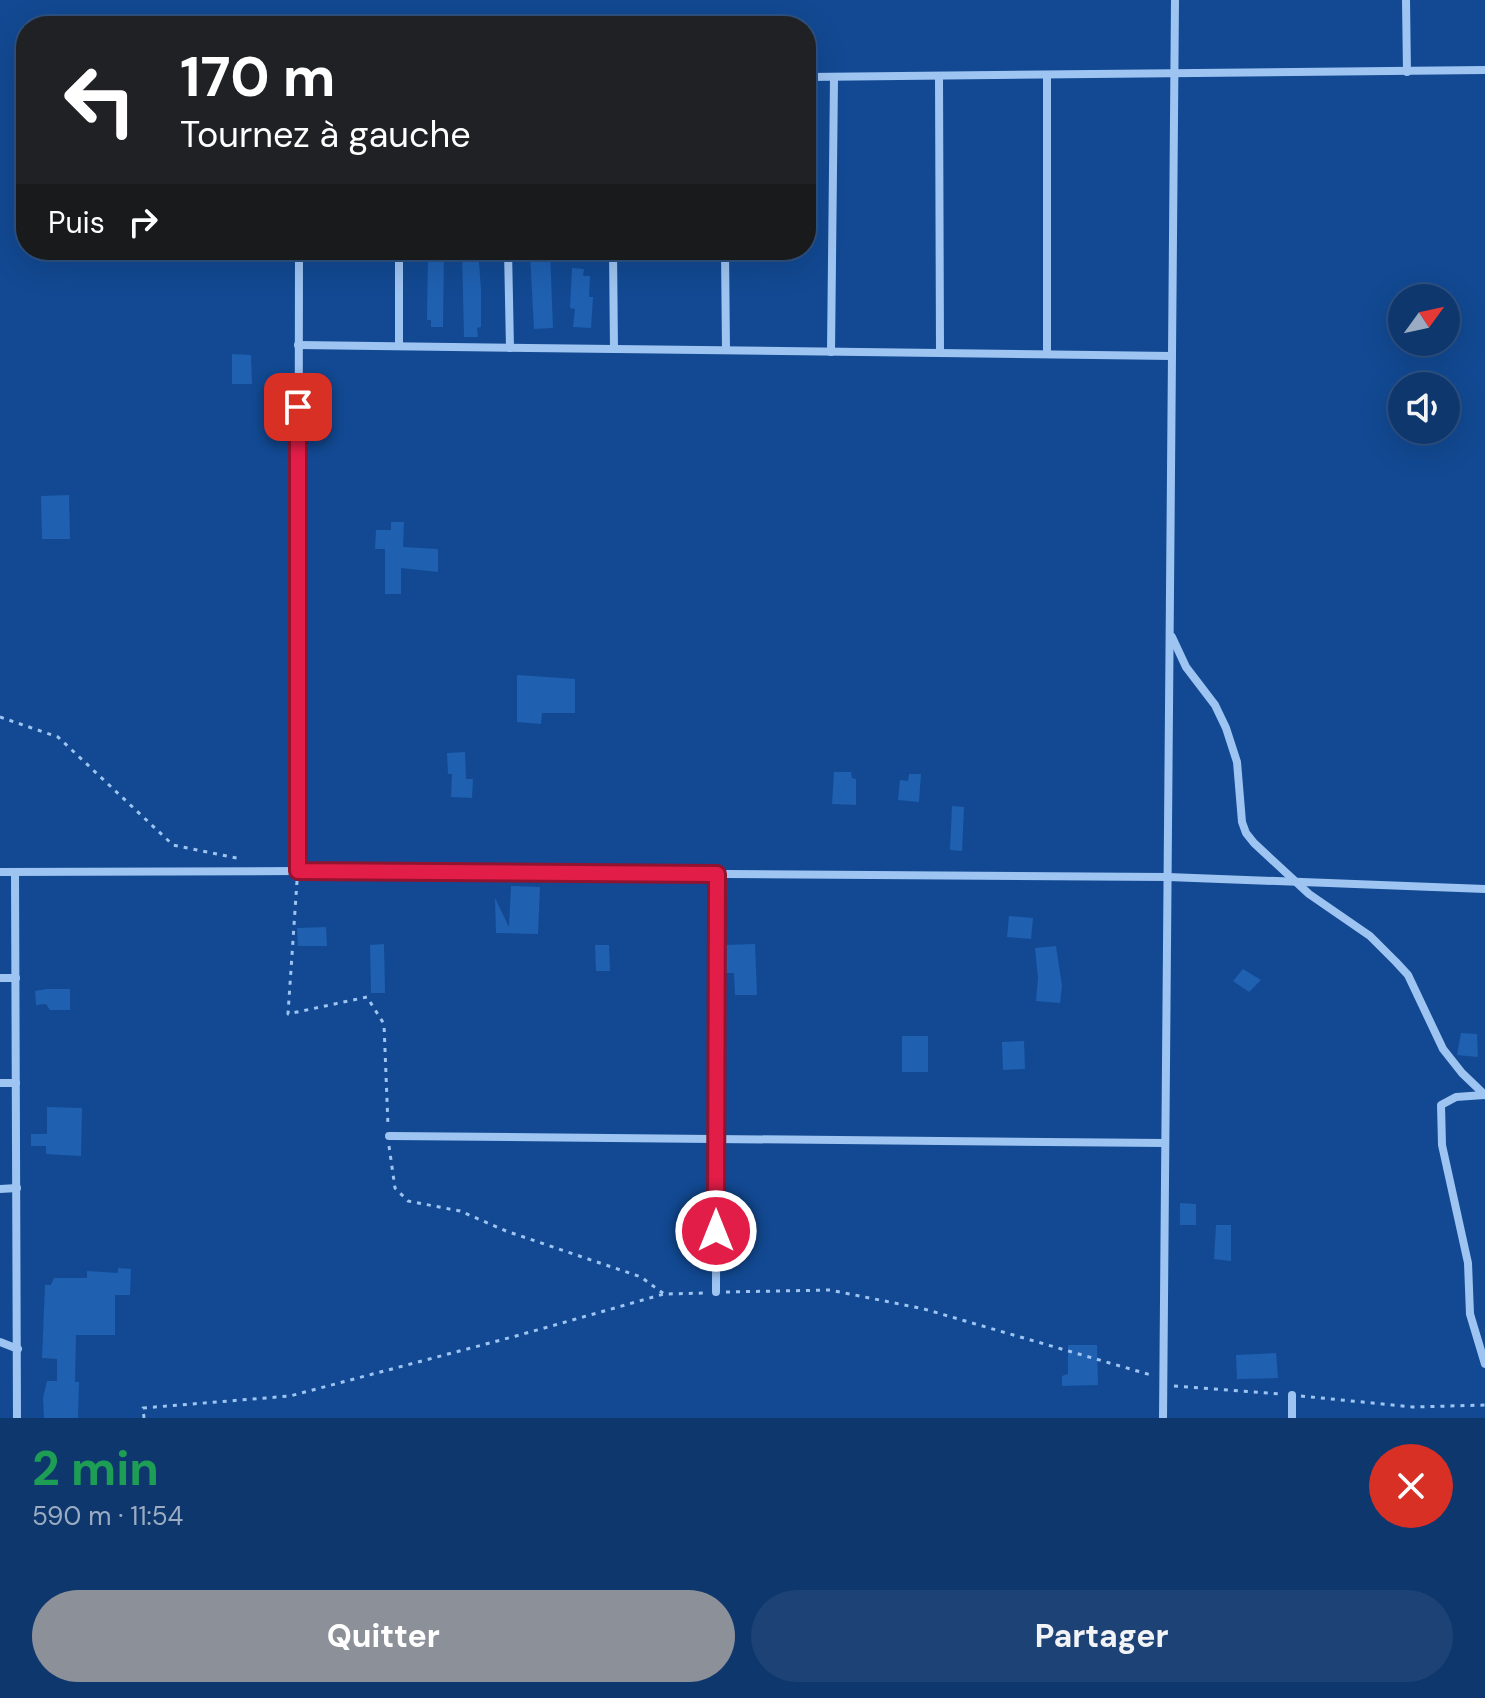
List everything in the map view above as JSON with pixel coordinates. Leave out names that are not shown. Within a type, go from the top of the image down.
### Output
[{"type":"street","points":[[1163,1418],[1175,0]]},
{"type":"street","points":[[1406,0],[1407,72]]},
{"type":"street","points":[[816,77],[1485,70]]},
{"type":"street","points":[[1047,75],[1047,354]]},
{"type":"street","points":[[939,76],[940,353]]},
{"type":"street","points":[[831,352],[834,77]]},
{"type":"street","points":[[298,871],[299,260]]},
{"type":"street","points":[[399,260],[399,346]]},
{"type":"street","points":[[508,260],[510,348]]},
{"type":"street","points":[[613,260],[614,349]]},
{"type":"street","points":[[725,260],[726,350]]},
{"type":"street","points":[[298,345],[1172,356]]},
{"type":"street","points":[[1170,633],[1186,667],[1215,705],[1226,728],[1237,762],[1242,822],[1246,833],[1296,882],[1370,936],[1408,975],[1443,1049],[1485,1095]]},
{"type":"street","points":[[0,872],[1168,877],[1485,889]]},
{"type":"street","points":[[15,872],[17,1418]]},
{"type":"street","points":[[716,1292],[717,874]]},
{"type":"street","points":[[0,978],[16,978]]},
{"type":"street","points":[[0,1083],[16,1083]]},
{"type":"street","points":[[1485,1095],[1456,1097],[1441,1105],[1442,1145],[1468,1263],[1470,1314],[1485,1364]]},
{"type":"street","points":[[389,1136],[1165,1143]]},
{"type":"street","points":[[0,1189],[17,1188]]},
{"type":"street","points":[[0,1342],[18,1349]]},
{"type":"street","points":[[1292,1395],[1292,1418]]},
{"type":"path","points":[[0,717],[58,737],[173,845],[251,861]]},
{"type":"path","points":[[298,871],[288,1014],[367,997],[384,1024],[390,1167],[395,1188],[408,1201],[460,1211],[506,1231],[641,1277],[664,1294]]},
{"type":"path","points":[[144,1418],[143,1408],[290,1396],[664,1294],[830,1290],[924,1309],[1163,1378],[1166,1385],[1413,1407],[1485,1405]]},
{"type":"building","points":[[428,260],[444,260],[443,327],[431,327],[431,320],[427,320]]},
{"type":"building","points":[[462,260],[479,260],[481,327],[477,328],[478,337],[464,337]]},
{"type":"building","points":[[530,260],[550,260],[553,328],[534,329]]},
{"type":"building","points":[[572,268],[584,269],[583,276],[590,276],[589,297],[593,297],[591,328],[573,327],[575,309],[570,308]]},
{"type":"building","points":[[232,354],[251,355],[252,384],[232,384]]},
{"type":"building","points":[[69,495],[70,539],[42,539],[41,496]]},
{"type":"building","points":[[391,522],[404,522],[403,547],[438,549],[438,572],[401,568],[401,594],[385,594],[385,549],[375,549],[376,530],[391,530]]},
{"type":"building","points":[[517,675],[575,679],[575,713],[542,713],[541,724],[517,722]]},
{"type":"building","points":[[465,752],[466,779],[473,779],[472,798],[451,797],[452,774],[448,774],[447,753]]},
{"type":"building","points":[[834,772],[851,772],[852,778],[856,779],[856,805],[832,804]]},
{"type":"building","points":[[909,774],[921,774],[919,802],[898,800],[900,780],[908,781]]},
{"type":"building","points":[[952,806],[964,807],[962,851],[950,850]]},
{"type":"building","points":[[511,886],[540,887],[538,934],[496,933],[495,898],[509,927]]},
{"type":"building","points":[[1009,916],[1033,918],[1031,939],[1007,937]]},
{"type":"building","points":[[326,927],[327,946],[298,946],[297,928]]},
{"type":"building","points":[[384,944],[385,993],[371,993],[370,945]]},
{"type":"building","points":[[755,944],[757,995],[735,995],[734,973],[725,973],[724,945]]},
{"type":"building","points":[[595,945],[609,945],[610,971],[596,971]]},
{"type":"building","points":[[1056,946],[1062,986],[1060,1003],[1036,1001],[1038,978],[1035,948]]},
{"type":"building","points":[[1243,969],[1261,980],[1249,992],[1233,981]]},
{"type":"building","points":[[70,989],[70,1010],[50,1010],[46,1004],[36,1005],[35,991]]},
{"type":"building","points":[[1461,1033],[1477,1034],[1478,1057],[1457,1055]]},
{"type":"building","points":[[902,1036],[928,1036],[928,1072],[902,1072]]},
{"type":"building","points":[[1024,1041],[1025,1069],[1003,1070],[1002,1042]]},
{"type":"building","points":[[47,1107],[82,1108],[81,1156],[46,1154],[46,1146],[31,1146],[31,1134],[47,1134]]},
{"type":"building","points":[[1180,1203],[1196,1204],[1196,1225],[1180,1225]]},
{"type":"building","points":[[1216,1225],[1231,1225],[1231,1261],[1214,1259]]},
{"type":"building","points":[[118,1268],[131,1269],[130,1295],[115,1295],[115,1335],[76,1335],[78,1418],[44,1418],[43,1398],[47,1381],[57,1381],[57,1359],[42,1358],[45,1285],[51,1285],[54,1278],[87,1278],[87,1271],[118,1273]]},
{"type":"building","points":[[1068,1345],[1097,1345],[1098,1385],[1062,1386],[1062,1376],[1068,1374]]},
{"type":"building","points":[[1276,1353],[1278,1378],[1237,1379],[1236,1355]]},
{"type":"route","points":[[298,407],[298,871],[717,874],[716,1231]]}]
